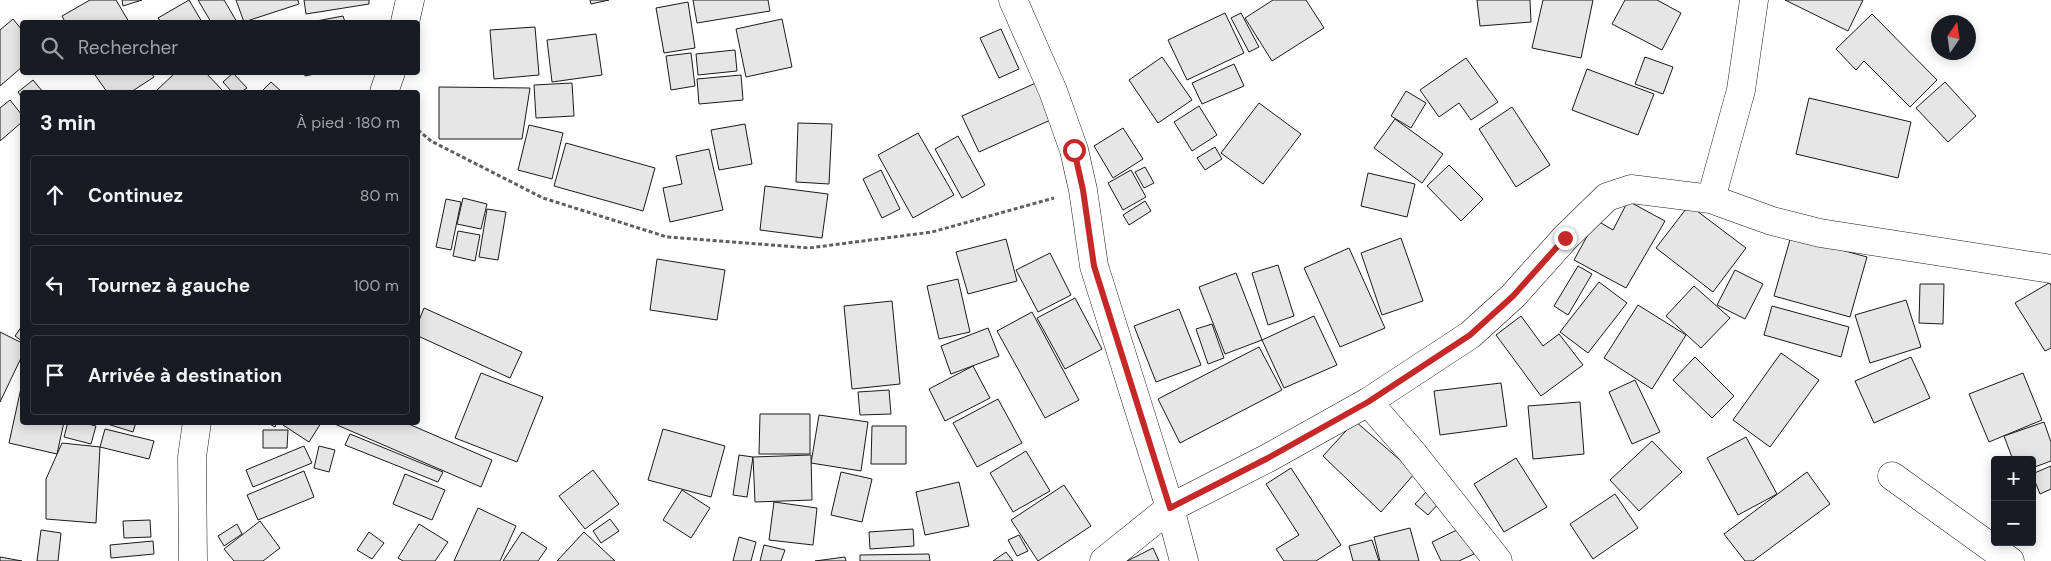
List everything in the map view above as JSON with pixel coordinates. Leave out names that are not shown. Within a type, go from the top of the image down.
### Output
[{"type":"main road","points":[[405,20],[410,0]]},
{"type":"main road","points":[[1013,0],[1053,91],[1074,150],[1083,190],[1094,266],[1170,508],[1184,561]]},
{"type":"main road","points":[[1711,199],[1741,90],[1754,0]]},
{"type":"main road","points":[[385,90],[390,75]]},
{"type":"main road","points":[[1104,561],[1170,508],[1268,458],[1368,402],[1470,335],[1513,296],[1565,238],[1607,197],[1631,189],[1711,199],[1772,221],[1820,233],[2051,269]]},
{"type":"main road","points":[[1368,402],[1411,451],[1498,561]]},
{"type":"main road","points":[[193,561],[192,457],[197,425]]},
{"type":"main road","points":[[1892,476],[2010,561]]},
{"type":"path","points":[[420,132],[431,141],[543,198],[667,237],[809,248],[932,232],[1083,190]]},
{"type":"building","points":[[90,0],[116,0],[128,20],[64,20],[62,16]]},
{"type":"building","points":[[122,0],[142,0],[123,6]]},
{"type":"building","points":[[189,0],[201,20],[160,20],[158,18]]},
{"type":"building","points":[[198,0],[224,0],[236,20],[210,20]]},
{"type":"building","points":[[236,0],[298,0],[299,4],[250,20],[243,20]]},
{"type":"building","points":[[304,0],[369,0],[369,4],[306,14]]},
{"type":"building","points":[[590,0],[609,0],[591,4]]},
{"type":"building","points":[[693,0],[768,0],[770,11],[697,23]]},
{"type":"building","points":[[1273,0],[1306,0],[1324,28],[1272,61],[1245,18]]},
{"type":"building","points":[[1477,0],[1530,0],[1531,22],[1480,26]]},
{"type":"building","points":[[1543,0],[1593,0],[1581,58],[1532,48]]},
{"type":"building","points":[[1625,0],[1657,0],[1681,13],[1662,50],[1612,24]]},
{"type":"building","points":[[1785,0],[1863,0],[1848,31]]},
{"type":"building","points":[[688,2],[695,48],[664,53],[656,8]]},
{"type":"building","points":[[1225,13],[1244,53],[1187,80],[1168,40]]},
{"type":"building","points":[[1241,13],[1259,47],[1249,52],[1231,18]]},
{"type":"building","points":[[1872,14],[1937,80],[1910,107],[1864,61],[1856,70],[1836,49]]},
{"type":"building","points":[[343,16],[344,20],[322,20]]},
{"type":"building","points":[[13,19],[20,28],[20,69],[0,86],[0,30]]},
{"type":"building","points":[[782,19],[792,67],[746,77],[736,29]]},
{"type":"building","points":[[535,27],[539,75],[494,79],[490,30]]},
{"type":"building","points":[[1001,29],[1019,69],[999,78],[980,38]]},
{"type":"building","points":[[596,34],[602,75],[552,82],[547,40]]},
{"type":"building","points":[[735,50],[737,71],[698,75],[696,54]]},
{"type":"building","points":[[691,53],[695,86],[671,90],[666,56]]},
{"type":"building","points":[[1162,57],[1192,100],[1158,123],[1129,80]]},
{"type":"building","points":[[1645,57],[1673,67],[1663,94],[1635,84]]},
{"type":"building","points":[[1466,58],[1498,102],[1471,120],[1459,103],[1439,117],[1420,90]]},
{"type":"building","points":[[1234,64],[1244,86],[1202,104],[1192,83]]},
{"type":"building","points":[[1587,69],[1654,94],[1638,135],[1572,110]]},
{"type":"building","points":[[95,75],[153,75],[154,77],[134,90],[106,90]]},
{"type":"building","points":[[173,75],[208,75],[222,90],[157,90]]},
{"type":"building","points":[[231,75],[235,75],[247,88],[244,90],[230,90],[223,82]]},
{"type":"building","points":[[741,75],[743,100],[699,104],[697,79]]},
{"type":"building","points":[[33,80],[41,90],[20,90]]},
{"type":"building","points":[[271,82],[280,90],[263,90]]},
{"type":"building","points":[[1038,82],[1055,118],[979,152],[962,116]]},
{"type":"building","points":[[1945,82],[1976,116],[1948,142],[1916,108]]},
{"type":"building","points":[[572,83],[574,116],[536,118],[534,85]]},
{"type":"building","points":[[439,87],[530,88],[522,139],[439,139]]},
{"type":"building","points":[[1406,91],[1426,103],[1411,128],[1391,116]]},
{"type":"building","points":[[1809,98],[1911,122],[1898,178],[1796,154]]},
{"type":"building","points":[[10,100],[20,112],[20,124],[0,141],[0,108]]},
{"type":"building","points":[[1259,103],[1301,134],[1263,184],[1221,153]]},
{"type":"building","points":[[1199,106],[1217,135],[1192,151],[1174,122]]},
{"type":"building","points":[[1512,107],[1550,165],[1516,187],[1479,129]]},
{"type":"building","points":[[1395,119],[1443,154],[1422,183],[1374,148]]},
{"type":"building","points":[[798,123],[832,124],[829,184],[796,182]]},
{"type":"building","points":[[745,124],[752,164],[719,170],[711,130]]},
{"type":"building","points":[[529,125],[563,133],[552,179],[518,170]]},
{"type":"building","points":[[1123,128],[1143,159],[1113,178],[1094,146]]},
{"type":"building","points":[[918,133],[954,195],[913,218],[878,155]]},
{"type":"building","points":[[958,136],[985,185],[962,198],[935,149]]},
{"type":"building","points":[[566,143],[655,168],[643,211],[554,186]]},
{"type":"building","points":[[1215,147],[1222,159],[1205,170],[1197,158]]},
{"type":"building","points":[[709,149],[723,210],[670,222],[663,188],[682,184],[676,156]]},
{"type":"building","points":[[1449,165],[1483,199],[1461,221],[1427,186]]},
{"type":"building","points":[[1145,167],[1154,183],[1144,188],[1135,172]]},
{"type":"building","points":[[881,170],[900,209],[882,218],[863,179]]},
{"type":"building","points":[[1131,170],[1146,197],[1123,210],[1108,183]]},
{"type":"building","points":[[1368,173],[1415,184],[1407,217],[1361,206]]},
{"type":"building","points":[[765,186],[828,194],[822,238],[760,230]]},
{"type":"building","points":[[463,198],[487,204],[481,229],[457,224]]},
{"type":"building","points":[[446,199],[461,202],[451,250],[436,247]]},
{"type":"building","points":[[1145,201],[1151,211],[1129,225],[1123,215]]},
{"type":"building","points":[[1628,201],[1665,221],[1626,288],[1574,260],[1596,220],[1613,230]]},
{"type":"building","points":[[1689,205],[1746,248],[1713,292],[1656,248]]},
{"type":"building","points":[[487,209],[506,212],[498,260],[479,257]]},
{"type":"building","points":[[458,231],[480,235],[475,261],[453,256]]},
{"type":"building","points":[[1791,236],[1867,257],[1850,317],[1774,296]]},
{"type":"building","points":[[1401,238],[1423,301],[1382,315],[1361,253]]},
{"type":"building","points":[[1006,239],[1017,281],[968,294],[956,252]]},
{"type":"building","points":[[1349,248],[1385,328],[1340,347],[1304,268]]},
{"type":"building","points":[[1050,253],[1071,295],[1038,312],[1016,270]]},
{"type":"building","points":[[657,259],[725,270],[717,320],[650,310]]},
{"type":"building","points":[[1278,265],[1294,316],[1268,325],[1252,273]]},
{"type":"building","points":[[1578,266],[1592,274],[1568,315],[1554,306]]},
{"type":"building","points":[[1735,270],[1763,284],[1745,319],[1717,305]]},
{"type":"building","points":[[1236,273],[1262,340],[1225,354],[1199,287]]},
{"type":"building","points":[[958,279],[970,332],[939,339],[927,286]]},
{"type":"building","points":[[1599,282],[1627,303],[1588,353],[1560,332]]},
{"type":"building","points":[[2049,283],[2051,285],[2051,348],[2045,351],[2015,303]]},
{"type":"building","points":[[1920,284],[1944,284],[1943,324],[1919,323]]},
{"type":"building","points":[[1694,286],[1730,318],[1701,348],[1666,316]]},
{"type":"building","points":[[1075,298],[1102,349],[1065,369],[1037,318]]},
{"type":"building","points":[[1906,300],[1921,347],[1870,363],[1855,315]]},
{"type":"building","points":[[892,301],[900,384],[852,389],[844,306]]},
{"type":"building","points":[[1638,305],[1686,335],[1652,389],[1604,358]]},
{"type":"building","points":[[1772,306],[1849,327],[1841,357],[1764,335]]},
{"type":"building","points":[[424,308],[522,352],[510,378],[420,337],[420,318]]},
{"type":"building","points":[[1179,309],[1201,365],[1156,382],[1134,326]]},
{"type":"building","points":[[1032,312],[1079,400],[1045,418],[997,331]]},
{"type":"building","points":[[1314,316],[1337,365],[1284,388],[1262,340]]},
{"type":"building","points":[[1521,316],[1543,346],[1559,334],[1583,365],[1541,396],[1496,335]]},
{"type":"building","points":[[1212,324],[1224,358],[1208,364],[1196,329]]},
{"type":"building","points":[[988,328],[999,356],[951,374],[941,346]]},
{"type":"building","points":[[20,329],[20,340],[15,336]]},
{"type":"building","points":[[0,332],[20,342],[20,360],[0,402]]},
{"type":"building","points":[[1259,347],[1282,390],[1180,443],[1158,399]]},
{"type":"building","points":[[1781,353],[1819,380],[1770,447],[1733,420]]},
{"type":"building","points":[[1695,357],[1734,396],[1712,418],[1673,380]]},
{"type":"building","points":[[1911,357],[1930,398],[1874,423],[1855,381]]},
{"type":"building","points":[[973,366],[990,398],[945,421],[929,389]]},
{"type":"building","points":[[481,373],[543,397],[517,462],[455,438]]},
{"type":"building","points":[[2023,373],[2042,420],[1989,442],[1969,394]]},
{"type":"building","points":[[1635,380],[1660,432],[1632,444],[1609,392]]},
{"type":"building","points":[[1501,383],[1507,426],[1440,435],[1434,391]]},
{"type":"building","points":[[889,390],[891,414],[860,415],[858,392]]},
{"type":"building","points":[[20,393],[20,425],[63,425],[57,454],[9,443]]},
{"type":"building","points":[[998,399],[1022,443],[977,467],[953,423]]},
{"type":"building","points":[[1580,402],[1584,454],[1533,459],[1528,406]]},
{"type":"building","points":[[760,414],[810,414],[810,454],[759,454]]},
{"type":"building","points":[[819,415],[868,422],[861,471],[811,463]]},
{"type":"building","points":[[1355,421],[1415,473],[1381,512],[1323,456]]},
{"type":"building","points":[[2044,422],[2051,442],[2051,461],[2036,467],[2036,456],[2012,456],[2004,436]]},
{"type":"building","points":[[67,425],[96,426],[91,444],[64,437]]},
{"type":"building","points":[[111,425],[135,425],[133,432]]},
{"type":"building","points":[[283,425],[320,425],[309,442]]},
{"type":"building","points":[[337,425],[411,425],[492,460],[481,487]]},
{"type":"building","points":[[872,426],[906,426],[906,464],[871,464]]},
{"type":"building","points":[[105,429],[154,441],[149,459],[100,447]]},
{"type":"building","points":[[663,429],[725,446],[711,497],[648,480]]},
{"type":"building","points":[[263,430],[288,430],[287,448],[263,448]]},
{"type":"building","points":[[350,434],[443,472],[438,482],[345,445]]},
{"type":"building","points":[[1746,437],[1777,494],[1738,515],[1707,458]]},
{"type":"building","points":[[1652,441],[1682,472],[1639,511],[1610,480]]},
{"type":"building","points":[[62,443],[100,447],[96,523],[46,519],[46,479]]},
{"type":"building","points":[[304,446],[312,463],[253,487],[246,470]]},
{"type":"building","points":[[319,446],[335,450],[329,472],[314,468]]},
{"type":"building","points":[[1026,451],[1050,491],[1013,512],[990,473]]},
{"type":"building","points":[[739,455],[753,457],[747,497],[733,495]]},
{"type":"building","points":[[811,455],[812,500],[755,502],[753,457]]},
{"type":"building","points":[[1516,458],[1547,507],[1504,532],[1474,484]]},
{"type":"building","points":[[2051,466],[2051,489],[2040,494],[2036,484],[2036,472]]},
{"type":"building","points":[[1291,468],[1341,545],[1316,561],[1284,561],[1276,549],[1299,535],[1266,484]]},
{"type":"building","points":[[593,470],[619,504],[585,529],[559,496]]},
{"type":"building","points":[[304,471],[314,497],[258,520],[247,495]]},
{"type":"building","points":[[841,472],[872,479],[862,522],[831,515]]},
{"type":"building","points":[[1807,472],[1830,504],[1753,561],[1745,561],[1724,534]]},
{"type":"building","points":[[405,474],[445,490],[432,520],[393,504]]},
{"type":"building","points":[[959,482],[969,526],[925,535],[916,492]]},
{"type":"building","points":[[1064,485],[1091,526],[1038,561],[1011,520]]},
{"type":"building","points":[[682,490],[710,508],[691,538],[663,520]]},
{"type":"building","points":[[1428,490],[1440,502],[1428,515],[1415,504]]},
{"type":"building","points":[[1615,494],[1638,528],[1593,559],[1570,524]]},
{"type":"building","points":[[774,502],[817,508],[813,545],[769,540]]},
{"type":"building","points":[[478,508],[516,526],[500,561],[454,561]]},
{"type":"building","points":[[610,519],[619,531],[601,543],[593,531]]},
{"type":"building","points":[[150,520],[151,537],[124,538],[123,521]]},
{"type":"building","points":[[260,521],[280,548],[263,561],[234,561],[224,549]]},
{"type":"building","points":[[237,524],[242,534],[224,546],[218,536]]},
{"type":"building","points":[[419,524],[448,542],[435,561],[403,561],[398,558]]},
{"type":"building","points":[[1410,528],[1419,561],[1380,561],[1374,537]]},
{"type":"building","points":[[1461,528],[1474,554],[1459,561],[1441,561],[1432,542]]},
{"type":"building","points":[[913,529],[914,546],[870,549],[869,532]]},
{"type":"building","points":[[41,530],[61,533],[58,561],[37,561]]},
{"type":"building","points":[[369,532],[384,543],[372,559],[357,550]]},
{"type":"building","points":[[522,532],[547,548],[538,561],[503,561]]},
{"type":"building","points":[[584,532],[615,561],[557,561]]},
{"type":"building","points":[[1019,535],[1028,551],[1017,556],[1008,540]]},
{"type":"building","points":[[739,537],[756,542],[751,561],[733,561]]},
{"type":"building","points":[[1372,540],[1379,561],[1353,561],[1349,546]]},
{"type":"building","points":[[153,541],[154,554],[111,558],[110,545]]},
{"type":"building","points":[[764,545],[785,550],[781,561],[760,561]]},
{"type":"building","points":[[1153,548],[1159,561],[1127,561]]},
{"type":"building","points":[[1006,552],[1013,561],[993,561]]},
{"type":"building","points":[[929,554],[930,561],[860,561],[860,555]]},
{"type":"building","points":[[0,557],[22,561],[0,561]]},
{"type":"building","points":[[845,557],[846,561],[815,561]]},
{"type":"route","points":[[1074,150],[1083,190],[1094,266],[1170,508],[1268,458],[1368,402],[1413,374],[1470,335],[1513,296],[1565,238]]}]
